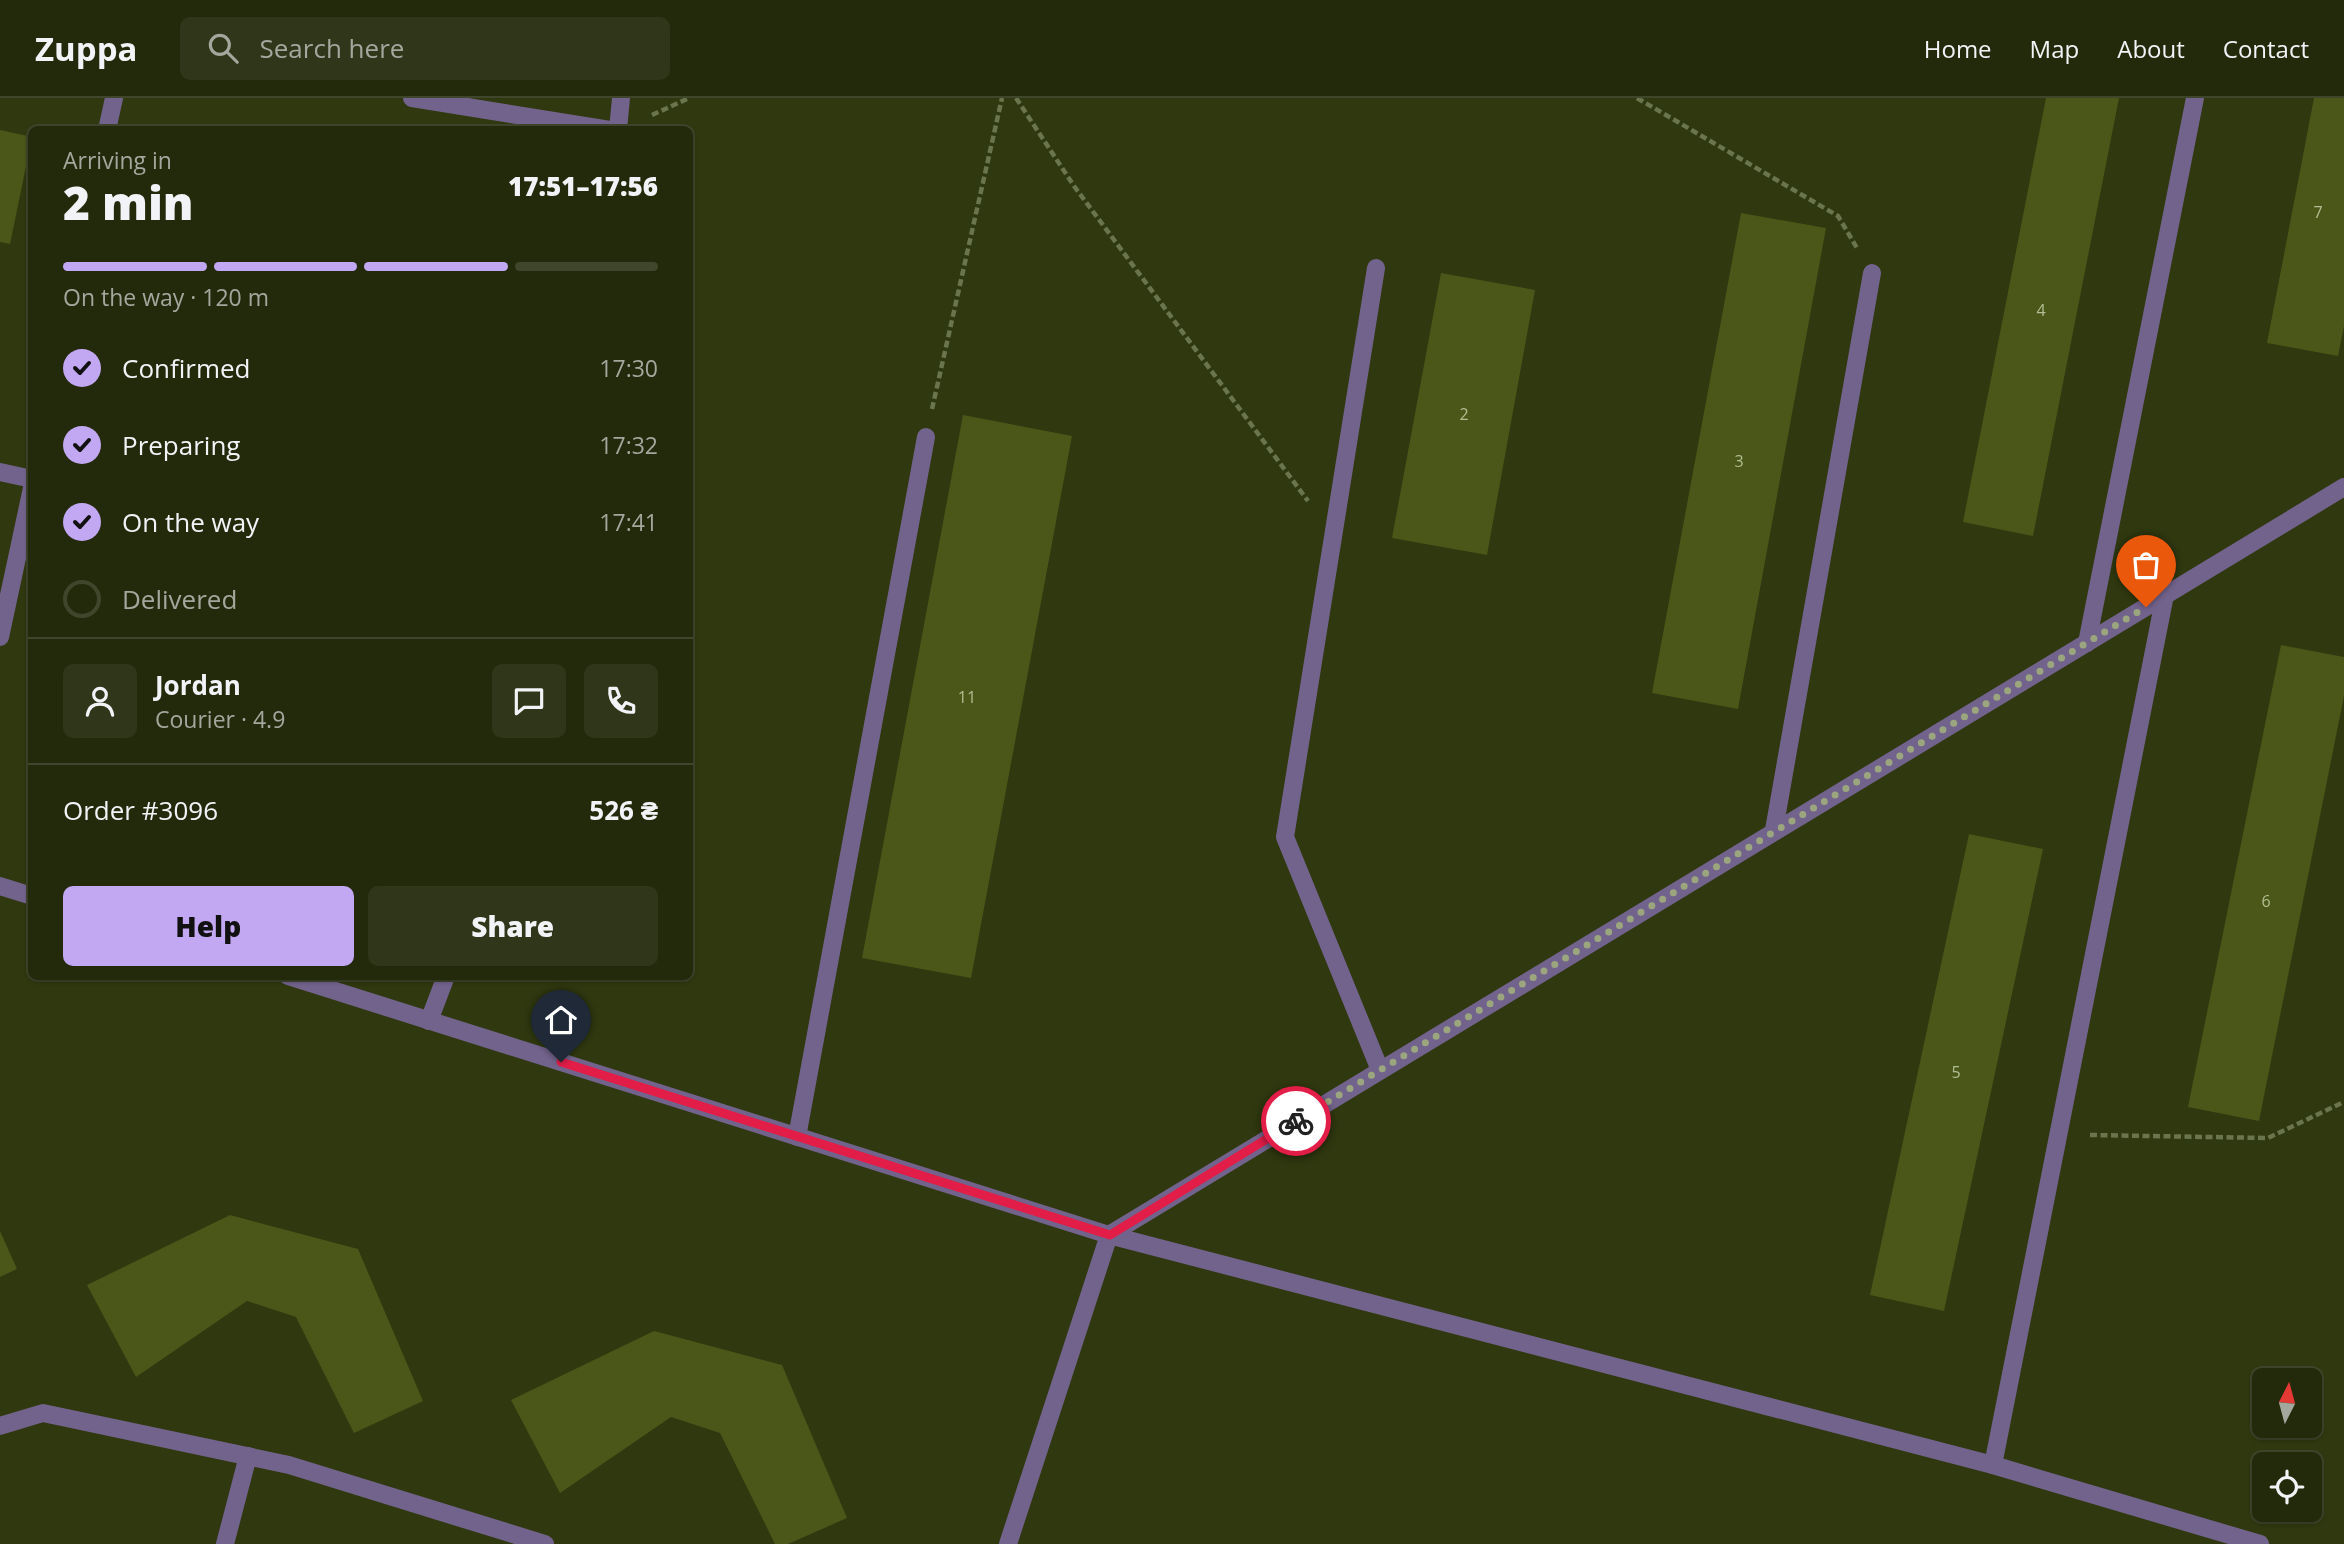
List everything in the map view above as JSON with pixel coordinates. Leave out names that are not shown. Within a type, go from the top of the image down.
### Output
[{"type":"street","points":[[108,126],[114,98]]},
{"type":"street","points":[[412,98],[585,126]]},
{"type":"street","points":[[618,126],[621,98]]},
{"type":"street","points":[[2087,643],[2195,98]]},
{"type":"street","points":[[1376,268],[1285,837],[1380,1070]]},
{"type":"street","points":[[1774,830],[1872,273]]},
{"type":"street","points":[[797,1137],[926,437]]},
{"type":"street","points":[[0,472],[28,478]]},
{"type":"street","points":[[1008,1544],[1110,1235],[1774,830],[2344,487]]},
{"type":"street","points":[[0,637],[28,507]]},
{"type":"street","points":[[1993,1465],[2165,595]]},
{"type":"street","points":[[0,886],[28,895]]},
{"type":"street","points":[[301,980],[1110,1235],[1993,1465],[2260,1544]]},
{"type":"street","points":[[429,1021],[444,980]]},
{"type":"street","points":[[0,1426],[43,1413],[248,1456],[289,1465],[545,1544]]},
{"type":"street","points":[[225,1544],[248,1456]]},
{"type":"path","points":[[643,119],[689,98]]},
{"type":"path","points":[[926,437],[1002,98]]},
{"type":"path","points":[[1016,98],[1074,186],[1333,535]]},
{"type":"path","points":[[1637,98],[1838,216],[1872,273]]},
{"type":"path","points":[[2058,1135],[2268,1138],[2344,1102]]},
{"type":"building","points":[[2046,98],[2119,98],[2033,536],[1963,522]]},
{"type":"building","points":[[2314,98],[2344,98],[2344,326],[2338,356],[2267,343]]},
{"type":"building","points":[[0,130],[28,136],[28,156],[10,244],[0,242]]},
{"type":"building","points":[[1741,213],[1826,228],[1738,709],[1652,693]]},
{"type":"building","points":[[1441,273],[1535,290],[1487,555],[1392,538]]},
{"type":"building","points":[[963,415],[1072,436],[971,978],[862,958]]},
{"type":"building","points":[[2281,645],[2344,657],[2344,696],[2259,1121],[2188,1107]]},
{"type":"building","points":[[1969,834],[2043,849],[1944,1311],[1870,1295]]},
{"type":"building","points":[[230,1215],[358,1249],[423,1401],[354,1433],[296,1317],[247,1301],[136,1377],[87,1285]]},
{"type":"building","points":[[0,1231],[17,1269],[0,1277]]},
{"type":"building","points":[[654,1331],[782,1365],[847,1518],[788,1544],[775,1544],[720,1433],[671,1417],[560,1493],[511,1400]]},
{"type":"way so far","points":[[1296,1121],[2146,607]]},
{"type":"route","points":[[561,1062],[1110,1235],[1296,1121]]}]
